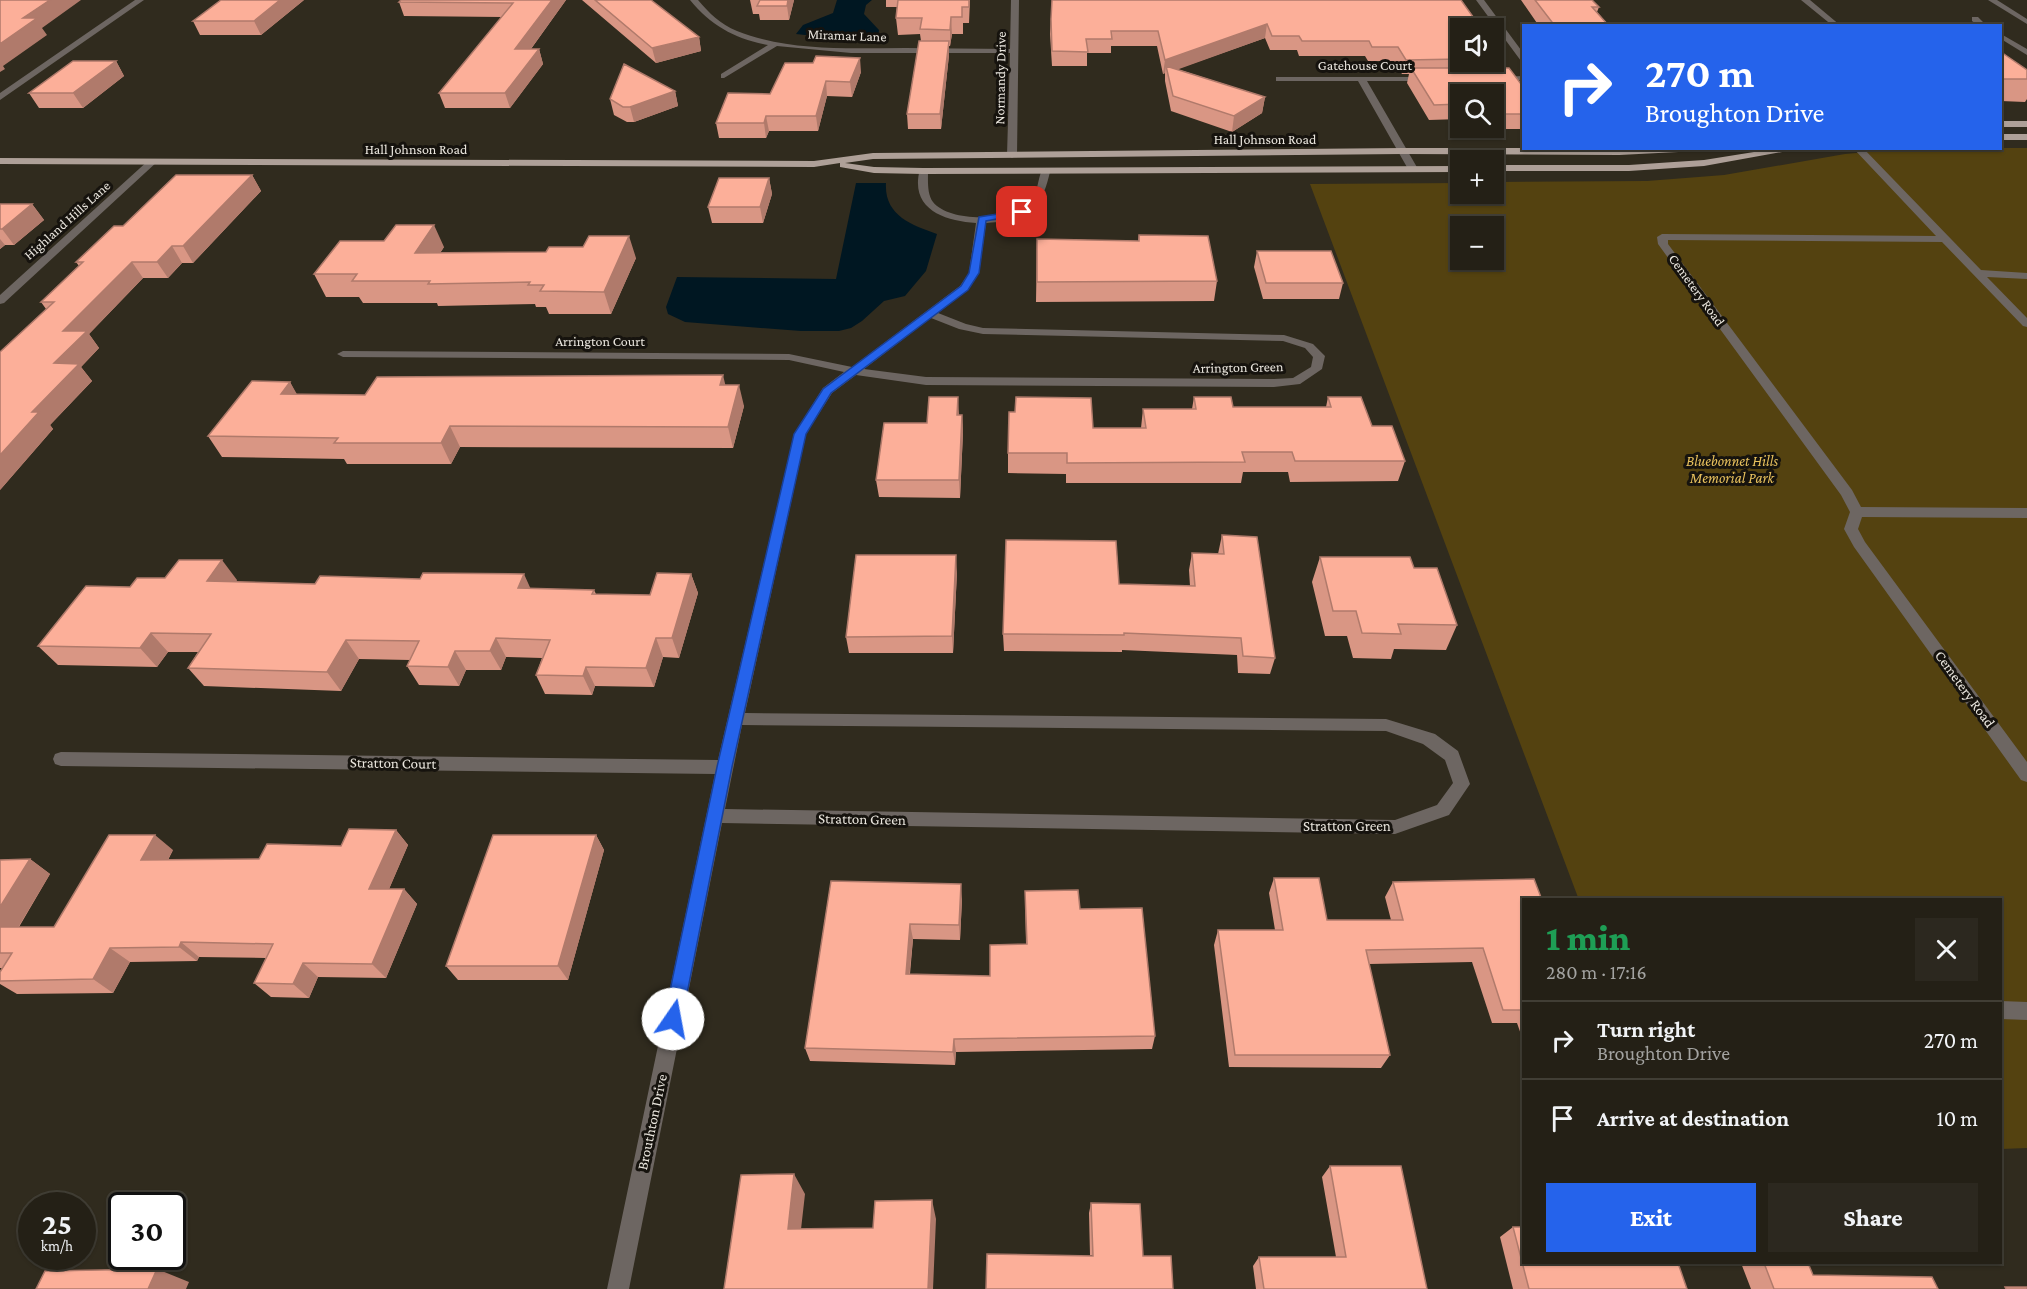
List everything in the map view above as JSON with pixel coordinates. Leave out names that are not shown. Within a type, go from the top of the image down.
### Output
[{"type":"main road","points":[[2002,124],[2027,124]]},
{"type":"main road","points":[[2002,137],[2027,137]]},
{"type":"main road","name":"Hall Johnson Road","points":[[832,163],[873,156],[1658,150]]},
{"type":"main road","points":[[1504,168],[1629,168],[1704,163],[1787,150]]},
{"type":"main road","name":"Hall Johnson Road","points":[[0,161],[832,163],[874,170],[923,171],[1450,169]]},
{"type":"street","points":[[0,97],[140,0]]},
{"type":"street","name":"Miramar Lane","points":[[694,0],[699,10],[725,28],[746,37],[775,44],[844,50],[1013,51]]},
{"type":"street","name":"Normandy Drive","points":[[1012,155],[1015,0]]},
{"type":"street","points":[[1480,0],[1522,56]]},
{"type":"street","points":[[1805,0],[1835,24]]},
{"type":"street","points":[[1992,0],[2027,22]]},
{"type":"street","points":[[1975,19],[1981,24]]},
{"type":"street","points":[[2002,37],[2027,53]]},
{"type":"street","points":[[724,76],[775,44]]},
{"type":"street","points":[[1485,79],[1522,78]]},
{"type":"street","name":"Gatehouse Court","points":[[1279,79],[1443,79]]},
{"type":"street","points":[[1361,79],[1413,169]]},
{"type":"street","points":[[1859,150],[2027,324]]},
{"type":"street","name":"Highland Hills Lane","points":[[0,301],[4,292],[153,161]]},
{"type":"street","points":[[923,171],[924,197],[932,208],[947,216],[967,220],[1011,216],[1032,207],[1038,199],[1045,171]]},
{"type":"street","name":"Brouthton Drive","points":[[618,1289],[735,719],[800,434],[827,391],[964,288],[974,273],[982,219]]},
{"type":"street","name":"Cemetery Road","points":[[1944,239],[1662,237],[1663,244],[1847,494],[1857,512],[1851,529],[1859,544],[2027,775]]},
{"type":"street","points":[[1978,273],[2027,276]]},
{"type":"street","name":"Arrington Green","points":[[855,371],[927,381],[1274,383],[1296,381],[1316,369],[1318,356],[1309,346],[1284,338],[982,331],[963,327],[930,314]]},
{"type":"street","name":"Arrington Court","points":[[343,354],[789,357],[855,371]]},
{"type":"street","points":[[1857,512],[2027,513]]},
{"type":"street","name":"Stratton Green","points":[[715,816],[1395,827],[1443,810],[1462,784],[1452,756],[1429,739],[1386,725],[735,719]]},
{"type":"street","name":"Stratton Court","points":[[61,759],[725,767]]},
{"type":"street","points":[[2002,1010],[2027,1011]]},
{"type":"green space","name":"Bluebonnet Hills Memorial Park","points":[[2027,148],[2027,1148],[2002,1149],[2002,898],[1578,898],[1310,184],[1450,183],[1450,204],[1504,204],[1504,182],[1647,181],[1724,175],[1845,154],[1888,150]]},
{"type":"water","points":[[837,0],[872,0],[866,5],[864,14],[879,30],[878,37],[858,41],[796,34],[803,25],[833,13]]},
{"type":"water","points":[[856,183],[886,183],[889,203],[894,211],[918,227],[937,234],[926,271],[905,296],[884,301],[862,321],[851,328],[839,331],[801,331],[685,322],[668,314],[666,307],[677,277],[836,279]]},
{"type":"building","points":[[0,0],[50,0],[23,18],[37,18],[0,44]]},
{"type":"building","points":[[221,0],[280,0],[254,21],[193,21]]},
{"type":"building","points":[[401,0],[552,0],[515,49],[539,49],[505,93],[439,93],[513,3],[399,2]]},
{"type":"building","points":[[595,0],[651,0],[699,37],[652,48]]},
{"type":"building","points":[[760,0],[788,0],[787,6],[757,6]]},
{"type":"building","points":[[898,0],[969,0],[969,7],[962,7],[962,17],[951,17],[950,30],[920,29],[922,18],[896,18]]},
{"type":"building","points":[[1052,0],[1461,0],[1474,18],[1450,18],[1450,59],[1406,60],[1398,47],[1372,47],[1369,41],[1302,41],[1299,36],[1272,36],[1267,24],[1165,60],[1158,31],[1111,31],[1112,39],[1086,39],[1088,52],[1052,51]]},
{"type":"building","points":[[1535,0],[1592,0],[1599,7],[1592,7],[1607,24],[1553,24]]},
{"type":"building","points":[[919,41],[949,41],[940,114],[907,114]]},
{"type":"building","points":[[2002,53],[2027,70],[2027,79],[2002,79]]},
{"type":"building","points":[[816,56],[860,58],[850,82],[826,81],[816,116],[766,116],[764,123],[716,123],[728,93],[770,94],[785,63],[813,63]]},
{"type":"building","points":[[73,61],[116,61],[73,93],[29,93]]},
{"type":"building","points":[[624,64],[675,91],[630,107],[623,107],[610,99]]},
{"type":"building","points":[[1166,66],[1265,97],[1234,116],[1173,96]]},
{"type":"building","points":[[1411,68],[1450,68],[1450,72],[1504,72],[1504,68],[1509,68],[1522,85],[1522,114],[1504,114],[1504,84],[1450,84],[1450,104],[1434,105]]},
{"type":"building","points":[[176,175],[252,175],[183,246],[172,246],[157,262],[132,262],[63,331],[87,331],[54,363],[79,364],[32,412],[39,412],[0,455],[0,352],[54,302],[41,302],[83,262],[76,262],[114,226],[123,226]]},
{"type":"building","points":[[719,178],[769,178],[760,207],[708,207]]},
{"type":"building","points":[[0,204],[32,204],[0,229]]},
{"type":"building","points":[[396,225],[434,225],[415,253],[546,252],[549,247],[583,247],[589,236],[629,236],[604,292],[540,291],[544,285],[528,285],[530,282],[428,284],[430,281],[352,281],[357,274],[314,274],[340,241],[384,241]]},
{"type":"building","points":[[1139,235],[1208,236],[1217,281],[1037,282],[1037,239],[1139,241]]},
{"type":"building","points":[[1257,251],[1331,251],[1343,283],[1266,283]]},
{"type":"building","points":[[723,375],[720,385],[739,385],[728,427],[450,426],[441,443],[334,443],[338,438],[208,436],[252,381],[290,382],[281,394],[365,395],[377,377]]},
{"type":"building","points":[[929,397],[958,397],[957,415],[962,415],[959,480],[876,480],[884,423],[927,423]]},
{"type":"building","points":[[1016,397],[1091,398],[1093,428],[1146,428],[1143,409],[1196,409],[1194,397],[1231,397],[1233,407],[1331,407],[1328,397],[1361,397],[1372,426],[1392,426],[1405,461],[1295,461],[1292,452],[1242,452],[1245,462],[1067,463],[1067,453],[1008,453],[1009,412],[1015,412]]},
{"type":"building","points":[[1222,535],[1257,537],[1275,658],[1243,656],[1241,638],[1124,633],[1124,635],[1003,634],[1006,540],[1116,541],[1119,584],[1195,586],[1192,553],[1224,554]]},
{"type":"building","points":[[856,555],[956,555],[952,636],[846,637]]},
{"type":"building","points":[[1320,557],[1410,557],[1414,568],[1437,568],[1457,625],[1398,624],[1401,634],[1362,633],[1356,611],[1333,611]]},
{"type":"building","points":[[179,560],[222,560],[207,581],[315,584],[320,576],[420,579],[423,573],[524,574],[518,588],[594,590],[592,594],[650,595],[657,573],[691,574],[672,638],[656,638],[646,668],[586,667],[583,676],[536,675],[550,640],[496,638],[490,651],[455,651],[448,667],[407,666],[419,641],[346,640],[327,672],[188,668],[211,634],[151,633],[140,648],[38,646],[86,586],[130,587],[137,578],[165,578]]},
{"type":"building","points":[[349,829],[396,830],[369,889],[404,889],[372,964],[303,963],[293,984],[254,983],[273,944],[181,942],[179,947],[110,948],[93,979],[0,981],[0,972],[12,953],[0,953],[0,927],[54,927],[109,835],[155,835],[141,860],[259,859],[267,844],[341,846]]},
{"type":"building","points":[[493,835],[596,835],[558,966],[446,966]]},
{"type":"building","points":[[30,859],[0,907],[0,860]]},
{"type":"building","points":[[1274,878],[1319,878],[1327,920],[1403,920],[1393,882],[1534,879],[1541,898],[1522,898],[1522,1010],[1503,1010],[1483,948],[1366,950],[1390,1055],[1235,1055],[1218,930],[1283,930]]},
{"type":"building","points":[[831,881],[961,884],[959,925],[910,924],[906,974],[990,976],[990,945],[1027,944],[1025,891],[1078,890],[1080,909],[1142,908],[1155,1036],[954,1039],[953,1052],[805,1048]]},
{"type":"building","points":[[1330,1166],[1401,1166],[1427,1289],[1264,1289],[1259,1257],[1346,1257]]},
{"type":"building","points":[[794,1174],[788,1229],[873,1228],[875,1201],[932,1200],[928,1289],[724,1289],[741,1175]]},
{"type":"building","points":[[1091,1203],[1140,1204],[1143,1256],[1171,1256],[1173,1289],[986,1289],[987,1254],[1093,1256]]},
{"type":"building","points":[[1513,1227],[1522,1227],[1522,1262]]},
{"type":"building","points":[[1523,1264],[1678,1264],[1687,1289],[1529,1289]]},
{"type":"building","points":[[1764,1264],[1808,1264],[1813,1275],[1932,1277],[1938,1289],[1774,1289]]},
{"type":"building","points":[[157,1270],[148,1289],[36,1289],[45,1271]]},
{"type":"building","points":[[2005,1287],[2027,1287],[2027,1289],[2006,1289]]},
{"type":"route","points":[[673,1019],[725,767],[800,434],[827,391],[964,288],[974,273],[982,219],[1011,216],[1022,212]]}]
